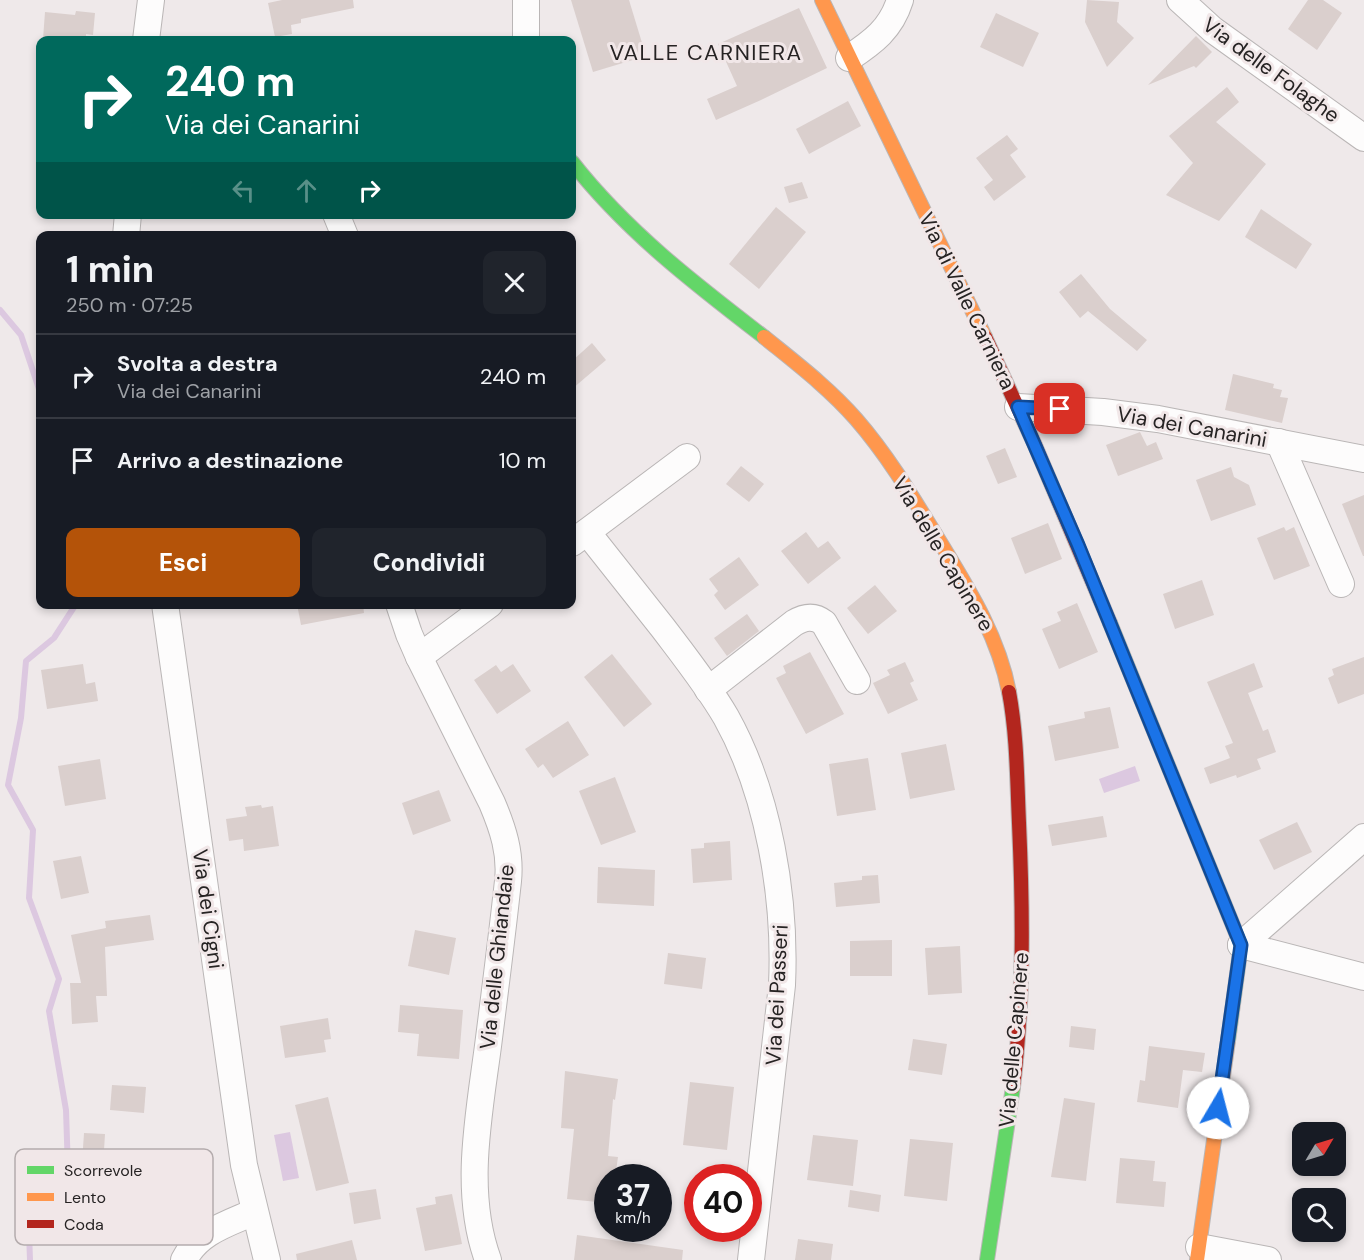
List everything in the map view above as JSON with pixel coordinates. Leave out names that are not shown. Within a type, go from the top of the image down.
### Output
[{"type":"street","points":[[146,36],[151,0]]},
{"type":"street","points":[[526,0],[526,36]]},
{"type":"street","name":"Via di Valle Carniera","points":[[822,0],[1018,407],[1078,545],[1241,945]]},
{"type":"street","points":[[849,57],[879,36],[889,24],[900,0]]},
{"type":"street","name":"Via delle Folaghe","points":[[1180,0],[1213,30],[1364,138]]},
{"type":"street","name":"Via delle Capinere","points":[[576,167],[597,192],[639,234],[713,297],[798,363],[852,414],[919,508],[961,576],[988,625],[1001,657],[1010,693],[1016,740],[1023,953],[1017,1047],[987,1260]]},
{"type":"street","name":"Via dei Canarini","points":[[1018,407],[1103,412],[1158,419],[1364,459]]},
{"type":"street","points":[[1278,442],[1341,584]]},
{"type":"street","name":"Via dei Passeri","points":[[687,457],[579,538],[708,690],[730,726],[757,795],[774,862],[782,925],[781,1002],[751,1260]]},
{"type":"street","name":"Via dei Cigni","points":[[166,609],[242,1150],[254,1212],[267,1260]]},
{"type":"street","name":"Via delle Ghiandaie","points":[[401,609],[419,657],[492,803],[506,839],[508,881],[476,1138],[477,1213],[481,1239],[488,1260]]},
{"type":"street","points":[[419,657],[483,609]]},
{"type":"street","points":[[708,690],[794,623],[806,618],[816,618],[824,623],[857,681]]},
{"type":"street","points":[[1268,1260],[1198,1254],[1241,945],[1364,837]]},
{"type":"street","points":[[1241,945],[1364,977]]},
{"type":"street","points":[[213,1231],[254,1212]]},
{"type":"street","points":[[184,1260],[194,1245]]},
{"type":"shaded area","points":[[1135,766],[1140,781],[1104,793],[1099,779]]},
{"type":"shaded area","points":[[290,1132],[299,1178],[283,1181],[274,1135]]},
{"type":"building","points":[[282,0],[353,0],[354,8],[301,19],[301,23],[291,25],[292,34],[275,36],[268,3]]},
{"type":"building","points":[[571,0],[629,0],[646,56],[593,72]]},
{"type":"building","points":[[1087,0],[1119,2],[1117,22],[1134,38],[1107,67],[1085,22]]},
{"type":"building","points":[[1308,0],[1323,0],[1342,13],[1317,50],[1288,29]]},
{"type":"building","points":[[799,8],[827,68],[716,120],[707,99],[737,86],[718,44]]},
{"type":"building","points":[[76,11],[95,13],[93,35],[43,36],[45,12],[75,15]]},
{"type":"building","points":[[996,13],[1039,33],[1023,67],[980,47]]},
{"type":"building","points":[[1196,36],[1212,52],[1196,68],[1194,66],[1148,85]]},
{"type":"building","points":[[1227,87],[1239,102],[1216,122],[1266,164],[1219,221],[1166,195],[1193,163],[1169,136]]},
{"type":"building","points":[[848,101],[861,126],[809,154],[796,129]]},
{"type":"building","points":[[1007,135],[1018,149],[1010,155],[1026,177],[994,201],[984,187],[993,180],[976,158]]},
{"type":"building","points":[[802,182],[808,198],[789,203],[784,187]]},
{"type":"building","points":[[776,207],[806,232],[759,289],[729,264]]},
{"type":"building","points":[[1261,209],[1312,244],[1296,269],[1245,237]]},
{"type":"building","points":[[1081,274],[1110,309],[1147,340],[1137,351],[1088,311],[1080,318],[1059,292]]},
{"type":"building","points":[[592,343],[606,360],[576,386],[576,357]]},
{"type":"building","points":[[1233,374],[1274,384],[1273,388],[1282,390],[1280,397],[1288,398],[1282,423],[1225,410]]},
{"type":"building","points":[[1140,432],[1147,446],[1156,442],[1163,459],[1118,476],[1106,445]]},
{"type":"building","points":[[1005,448],[1017,477],[998,484],[986,456]]},
{"type":"building","points":[[741,466],[764,484],[749,502],[726,484]]},
{"type":"building","points":[[1231,467],[1234,477],[1249,485],[1256,505],[1211,521],[1196,480]]},
{"type":"building","points":[[1364,495],[1364,556],[1363,556],[1342,504]]},
{"type":"building","points":[[1048,523],[1062,559],[1025,574],[1011,538]]},
{"type":"building","points":[[1284,527],[1286,531],[1294,527],[1310,566],[1274,580],[1257,538]]},
{"type":"building","points":[[806,532],[818,548],[828,541],[841,558],[808,584],[781,551]]},
{"type":"building","points":[[739,557],[759,585],[725,610],[714,595],[718,591],[709,579]]},
{"type":"building","points":[[1202,580],[1214,615],[1175,629],[1163,594]]},
{"type":"building","points":[[875,585],[897,611],[868,634],[847,608]]},
{"type":"building","points":[[1077,603],[1098,652],[1059,669],[1042,629],[1061,621],[1057,612]]},
{"type":"building","points":[[298,609],[364,609],[364,613],[301,625]]},
{"type":"building","points":[[747,614],[759,631],[727,656],[714,638]]},
{"type":"building","points":[[810,652],[844,714],[806,734],[776,678],[786,673],[783,666]]},
{"type":"building","points":[[612,654],[652,704],[624,727],[584,677]]},
{"type":"building","points":[[1364,657],[1364,694],[1338,704],[1328,678],[1334,675],[1332,669]]},
{"type":"building","points":[[905,662],[914,681],[910,683],[918,700],[888,714],[873,683],[890,675],[887,670]]},
{"type":"building","points":[[1254,663],[1263,687],[1248,693],[1263,731],[1268,729],[1276,752],[1257,759],[1261,769],[1237,778],[1236,775],[1210,784],[1204,768],[1230,758],[1225,746],[1233,743],[1207,682]]},
{"type":"building","points":[[83,664],[86,684],[95,682],[98,701],[47,709],[41,670]]},
{"type":"building","points":[[513,664],[531,691],[497,714],[474,680],[496,665],[501,672]]},
{"type":"building","points":[[1110,707],[1119,748],[1055,761],[1048,726],[1085,718],[1084,712]]},
{"type":"building","points":[[568,721],[589,755],[553,778],[543,764],[538,768],[525,749]]},
{"type":"building","points":[[946,744],[955,790],[910,799],[901,753]]},
{"type":"building","points":[[868,758],[876,810],[837,816],[829,764]]},
{"type":"building","points":[[100,759],[106,799],[65,806],[58,766]]},
{"type":"building","points":[[615,777],[636,832],[601,845],[579,791]]},
{"type":"building","points":[[439,790],[451,821],[413,835],[402,803]]},
{"type":"building","points":[[261,805],[262,808],[273,806],[279,846],[244,851],[243,839],[229,841],[226,819],[247,816],[245,807]]},
{"type":"building","points":[[1103,816],[1107,837],[1052,846],[1048,825]]},
{"type":"building","points":[[1297,822],[1312,852],[1274,870],[1259,840]]},
{"type":"building","points":[[730,841],[732,880],[693,883],[691,849],[704,848],[704,843]]},
{"type":"building","points":[[81,856],[89,893],[61,899],[53,861]]},
{"type":"building","points":[[598,867],[655,870],[654,906],[597,903]]},
{"type":"building","points":[[878,875],[880,903],[836,907],[834,883],[862,880],[862,876]]},
{"type":"building","points":[[150,915],[154,940],[105,947],[107,996],[96,996],[98,1022],[72,1024],[70,983],[81,983],[71,935],[106,928],[105,921]]},
{"type":"building","points":[[415,930],[456,938],[449,975],[408,966]]},
{"type":"building","points":[[892,940],[892,976],[850,976],[850,941]]},
{"type":"building","points":[[960,946],[962,993],[928,995],[925,948]]},
{"type":"building","points":[[668,953],[706,958],[702,989],[664,984]]},
{"type":"building","points":[[400,1005],[463,1010],[459,1059],[417,1056],[419,1034],[398,1032]]},
{"type":"building","points":[[328,1018],[331,1039],[324,1040],[326,1052],[285,1058],[280,1026]]},
{"type":"building","points":[[1071,1026],[1096,1029],[1094,1050],[1069,1047]]},
{"type":"building","points":[[913,1039],[947,1044],[942,1075],[908,1070]]},
{"type":"building","points":[[1149,1046],[1205,1053],[1202,1072],[1183,1070],[1178,1108],[1137,1102],[1140,1080],[1145,1081]]},
{"type":"building","points":[[565,1071],[618,1079],[615,1100],[613,1099],[608,1156],[618,1157],[617,1164],[594,1164],[594,1202],[567,1199],[574,1129],[561,1128]]},
{"type":"building","points":[[690,1082],[734,1087],[727,1150],[683,1145]]},
{"type":"building","points":[[112,1085],[146,1087],[144,1113],[110,1110]]},
{"type":"building","points":[[328,1097],[349,1183],[316,1191],[295,1105]]},
{"type":"building","points":[[1064,1098],[1095,1103],[1086,1181],[1051,1177]]},
{"type":"building","points":[[84,1133],[105,1134],[104,1149],[83,1149]]},
{"type":"building","points":[[813,1135],[858,1140],[853,1186],[807,1180]]},
{"type":"building","points":[[910,1139],[953,1143],[947,1201],[904,1196]]},
{"type":"building","points":[[1120,1158],[1155,1161],[1153,1181],[1166,1182],[1164,1207],[1116,1203]]},
{"type":"building","points":[[376,1189],[381,1219],[354,1224],[349,1193]]},
{"type":"building","points":[[850,1190],[881,1195],[879,1212],[848,1207]]},
{"type":"building","points":[[452,1194],[462,1244],[425,1251],[416,1208],[436,1204],[435,1197]]},
{"type":"building","points":[[577,1235],[594,1237],[594,1242],[626,1242],[683,1250],[682,1260],[574,1260]]},
{"type":"building","points":[[798,1239],[833,1244],[831,1260],[795,1260]]},
{"type":"building","points":[[352,1240],[357,1260],[297,1260],[296,1254]]},
{"type":"waterway","points":[[0,310],[21,335],[36,380]]},
{"type":"waterway","points":[[67,1149],[66,1110],[49,1011],[59,979],[29,898],[33,830],[8,785],[21,718],[26,661],[54,638],[73,609]]},
{"type":"waterway","points":[[29,1245],[30,1260]]},
{"type":"traffic: fast","points":[[576,167],[615,211],[662,256],[764,337]]},
{"type":"traffic: fast","points":[[1110,623],[1241,945],[1228,1041]]},
{"type":"traffic: fast","points":[[987,1260],[1013,1087]]},
{"type":"traffic: slow","points":[[822,0],[985,337]]},
{"type":"traffic: slow","points":[[764,337],[812,376],[846,408],[891,465],[974,599],[998,653],[1009,692]]},
{"type":"traffic: slow","points":[[1197,1260],[1228,1041]]},
{"type":"traffic: jam","points":[[985,337],[1034,443],[1110,623]]},
{"type":"traffic: jam","points":[[1009,692],[1016,757],[1022,922],[1021,988],[1013,1087]]},
{"type":"district","name":"VALLE CARNIERA","points":[[706,52]]},
{"type":"route","points":[[1060,409],[1018,407],[1078,545],[1241,945],[1218,1108]]}]
